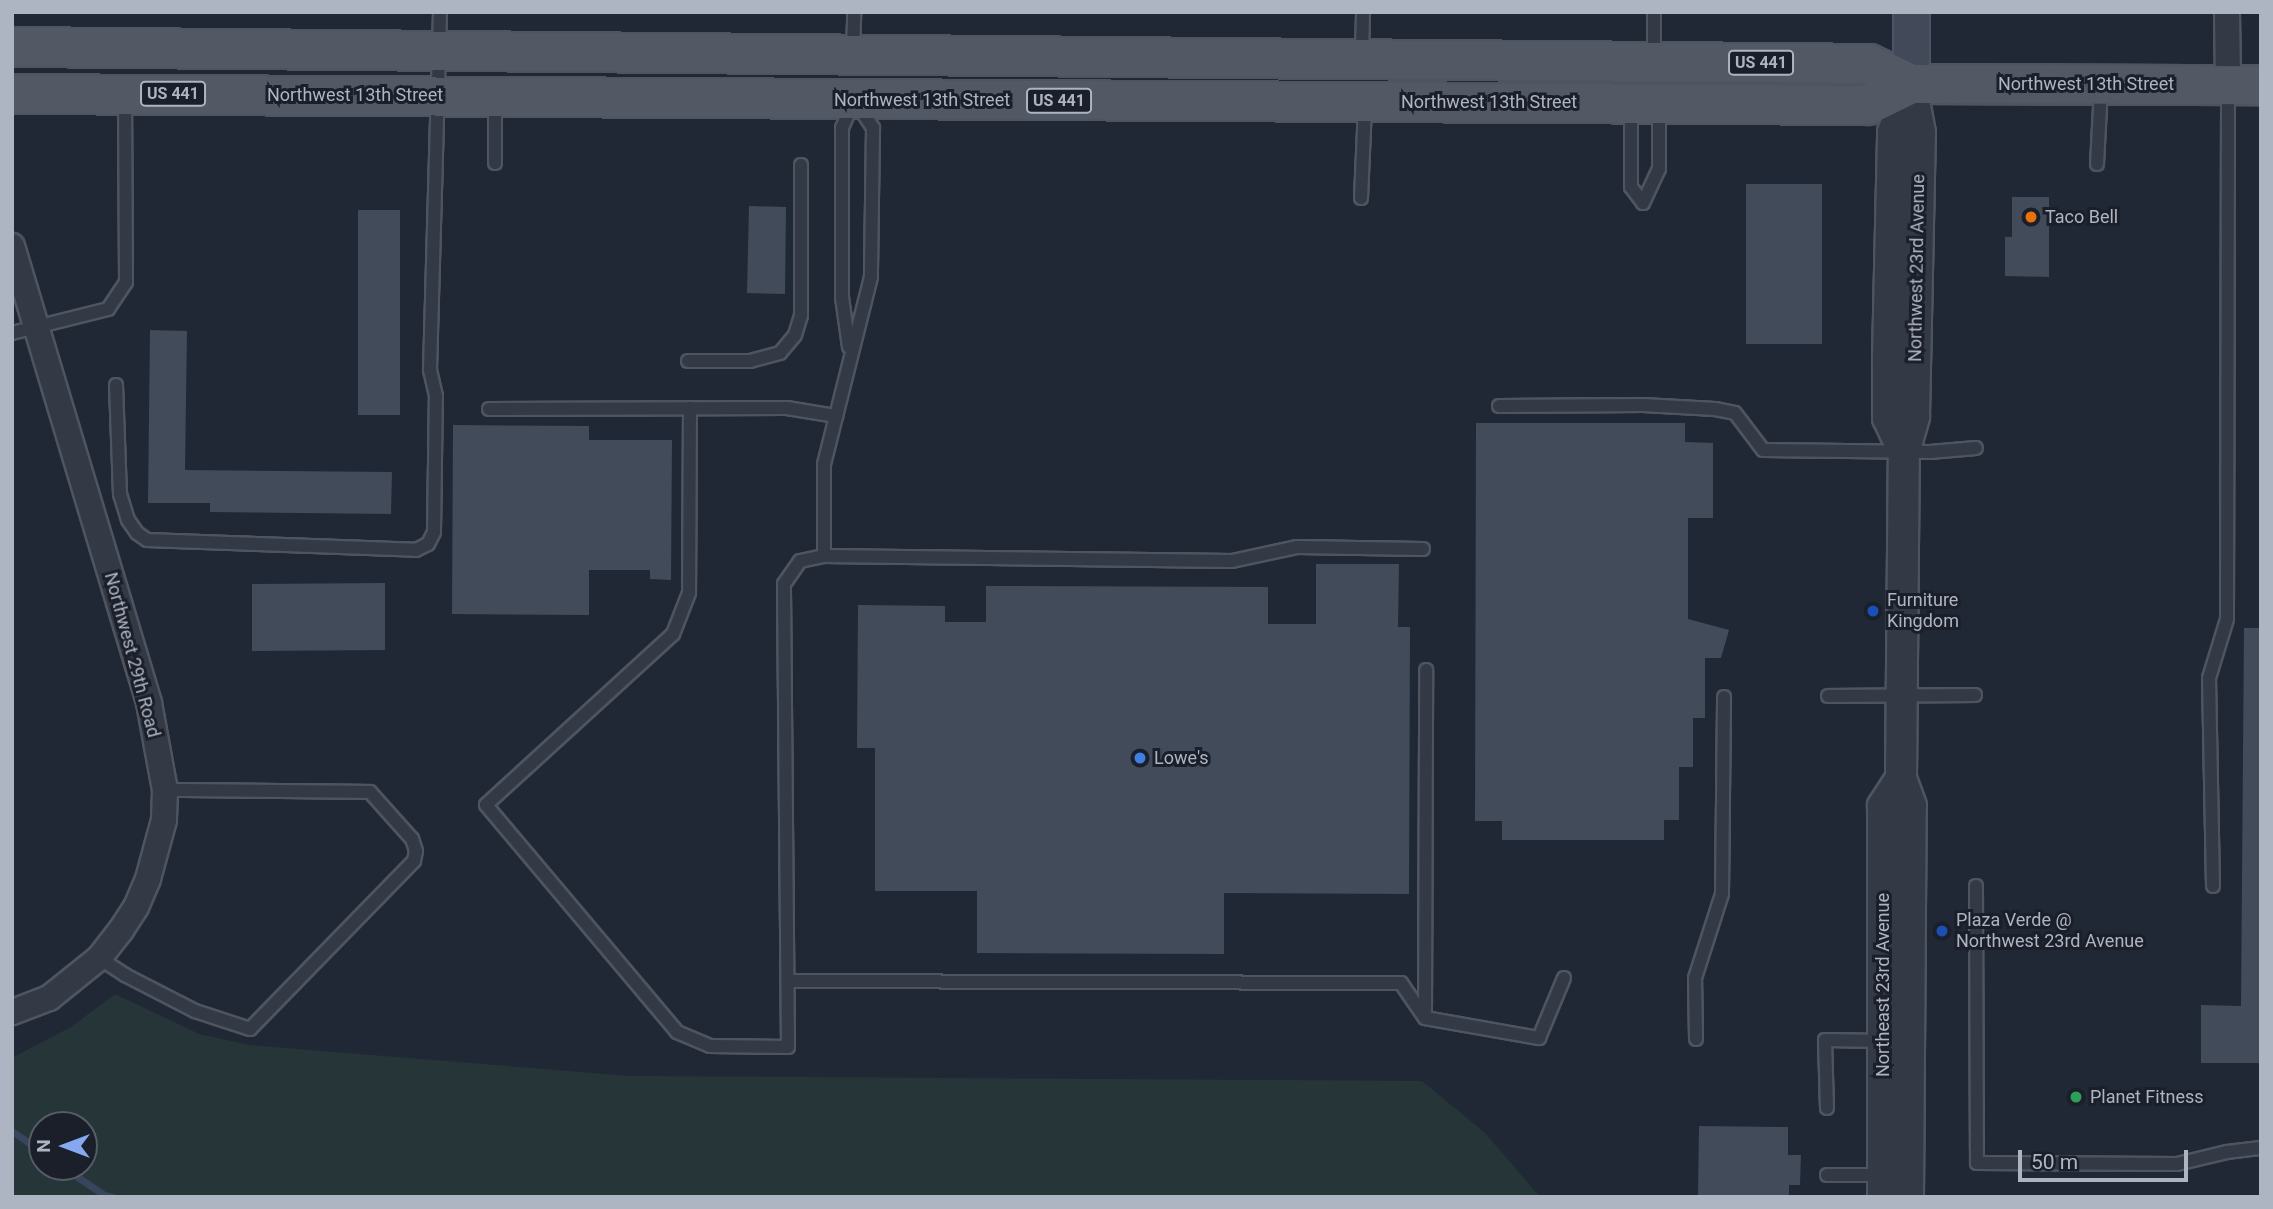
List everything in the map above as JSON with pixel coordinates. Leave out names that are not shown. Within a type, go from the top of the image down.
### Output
[{"type":"main road","name":"Northwest 23rd Avenue","points":[[1911,12],[1911,84]]},
{"type":"main road","name":"Northwest 13th Street","points":[[12,47],[1869,64],[1911,84],[2244,85]]},
{"type":"main road","points":[[853,54],[854,100]]},
{"type":"main road","points":[[1264,101],[1322,83],[1362,58]]},
{"type":"main road","points":[[1366,102],[1400,78],[1446,59]]},
{"type":"main road","name":"Northwest 13th Street","points":[[12,94],[1868,105],[1911,84]]},
{"type":"street","points":[[2227,12],[2244,85]]},
{"type":"street","name":"Northwest 23rd Avenue","points":[[1888,357],[1893,132],[1911,84]]},
{"type":"street","name":"Northwest 23rd Avenue","points":[[1904,452],[1914,416],[1920,132],[1911,84]]},
{"type":"street","name":"Northwest 29th Road","points":[[12,246],[149,703],[165,790],[164,820],[148,878],[136,907],[99,958],[49,998],[12,1012]]},
{"type":"street","name":"Northeast 23rd Avenue","points":[[1883,1186],[1896,1041],[1910,806],[1902,778],[1904,452],[1888,418],[1888,357]]},
{"type":"street","name":"Northeast 23rd Avenue","points":[[1896,1041],[1908,1197]]},
{"type":"lane","points":[[116,385],[120,494],[128,520],[147,540],[416,550],[428,544],[434,532],[436,396],[430,370],[440,12]]},
{"type":"lane","points":[[853,54],[854,12]]},
{"type":"lane","points":[[1362,58],[1363,12]]},
{"type":"lane","points":[[1653,61],[1654,12]]},
{"type":"lane","points":[[2097,164],[2101,84]]},
{"type":"lane","points":[[2213,886],[2209,678],[2227,619],[2244,85]]},
{"type":"lane","points":[[12,333],[90,316],[108,309],[126,282],[125,94]]},
{"type":"lane","points":[[495,96],[495,163]]},
{"type":"lane","points":[[850,354],[842,297],[842,128],[854,100]]},
{"type":"lane","points":[[824,556],[824,464],[871,277],[873,128],[854,100]]},
{"type":"lane","points":[[1362,198],[1366,102]]},
{"type":"lane","points":[[1645,104],[1659,169],[1643,203],[1631,187],[1645,104]]},
{"type":"lane","points":[[688,361],[750,361],[780,353],[795,335],[801,315],[802,165]]},
{"type":"lane","points":[[1499,406],[1643,405],[1715,409],[1735,413],[1763,450],[1904,452],[1976,448]]},
{"type":"lane","points":[[690,408],[689,593],[673,634],[486,805],[677,1032],[710,1046],[788,1046],[784,584],[800,561],[824,556],[1232,562],[1297,547],[1423,549]]},
{"type":"lane","points":[[489,409],[787,408],[836,416]]},
{"type":"lane","points":[[1425,1018],[1426,670]]},
{"type":"lane","points":[[1828,696],[1975,695]]},
{"type":"lane","points":[[1696,1039],[1695,978],[1722,894],[1724,697]]},
{"type":"lane","points":[[99,958],[125,975],[195,1011],[250,1028],[414,862],[416,851],[412,839],[370,792],[165,790]]},
{"type":"lane","points":[[1976,886],[1977,1163],[2177,1164],[2227,1152],[2261,1148]]},
{"type":"lane","points":[[788,981],[1401,983],[1425,1018],[1539,1038],[1564,978]]},
{"type":"lane","points":[[1827,1108],[1825,1040],[1896,1041]]},
{"type":"lane","points":[[1827,1175],[1883,1186]]},
{"type":"shaded area","points":[[115,994],[199,1034],[249,1045],[629,1076],[1422,1081],[1485,1133],[1540,1197],[12,1197],[12,1058],[71,1027]]},
{"type":"building","points":[[1746,184],[1822,184],[1822,344],[1746,344]]},
{"type":"building","name":"Taco Bell","points":[[2012,197],[2049,197],[2049,277],[2005,276],[2005,237],[2012,237]]},
{"type":"building","points":[[749,206],[786,207],[785,294],[747,293]]},
{"type":"building","points":[[358,210],[400,210],[400,415],[358,415]]},
{"type":"building","points":[[150,330],[187,331],[185,470],[392,472],[391,514],[210,512],[210,503],[148,503]]},
{"type":"building","points":[[1476,423],[1685,423],[1685,442],[1713,443],[1713,518],[1688,518],[1688,619],[1729,630],[1721,658],[1705,658],[1705,718],[1693,718],[1693,767],[1679,767],[1679,820],[1664,820],[1664,840],[1502,840],[1502,821],[1475,821]]},
{"type":"building","points":[[453,425],[589,426],[589,440],[672,440],[671,580],[650,579],[650,570],[589,570],[589,615],[452,614]]},
{"type":"building","points":[[1316,564],[1399,564],[1398,627],[1410,627],[1409,894],[1224,893],[1224,954],[977,953],[977,891],[875,891],[875,748],[857,748],[858,605],[945,606],[945,622],[986,622],[986,586],[1268,587],[1268,624],[1316,624]]},
{"type":"building","points":[[385,583],[385,650],[252,651],[252,584]]},
{"type":"building","points":[[2244,628],[2261,628],[2261,1063],[2201,1063],[2201,1005],[2241,1006]]},
{"type":"building","points":[[1699,1126],[1788,1127],[1788,1155],[1801,1155],[1800,1185],[1789,1185],[1789,1197],[1698,1197]]},
{"type":"waterway","points":[[12,1131],[28,1142]]},
{"type":"waterway","points":[[84,1181],[104,1195],[113,1197]]},
{"type":"place","name":"Taco Bell","points":[[2031,217]]},
{"type":"place","name":"Furniture Kingdom","points":[[1873,611]]},
{"type":"place","name":"Lowe's","points":[[1140,758]]},
{"type":"place","name":"Plaza Verde @ Northwest 23rd Avenue","points":[[1942,931]]},
{"type":"place","name":"Planet Fitness","points":[[2076,1097]]}]
